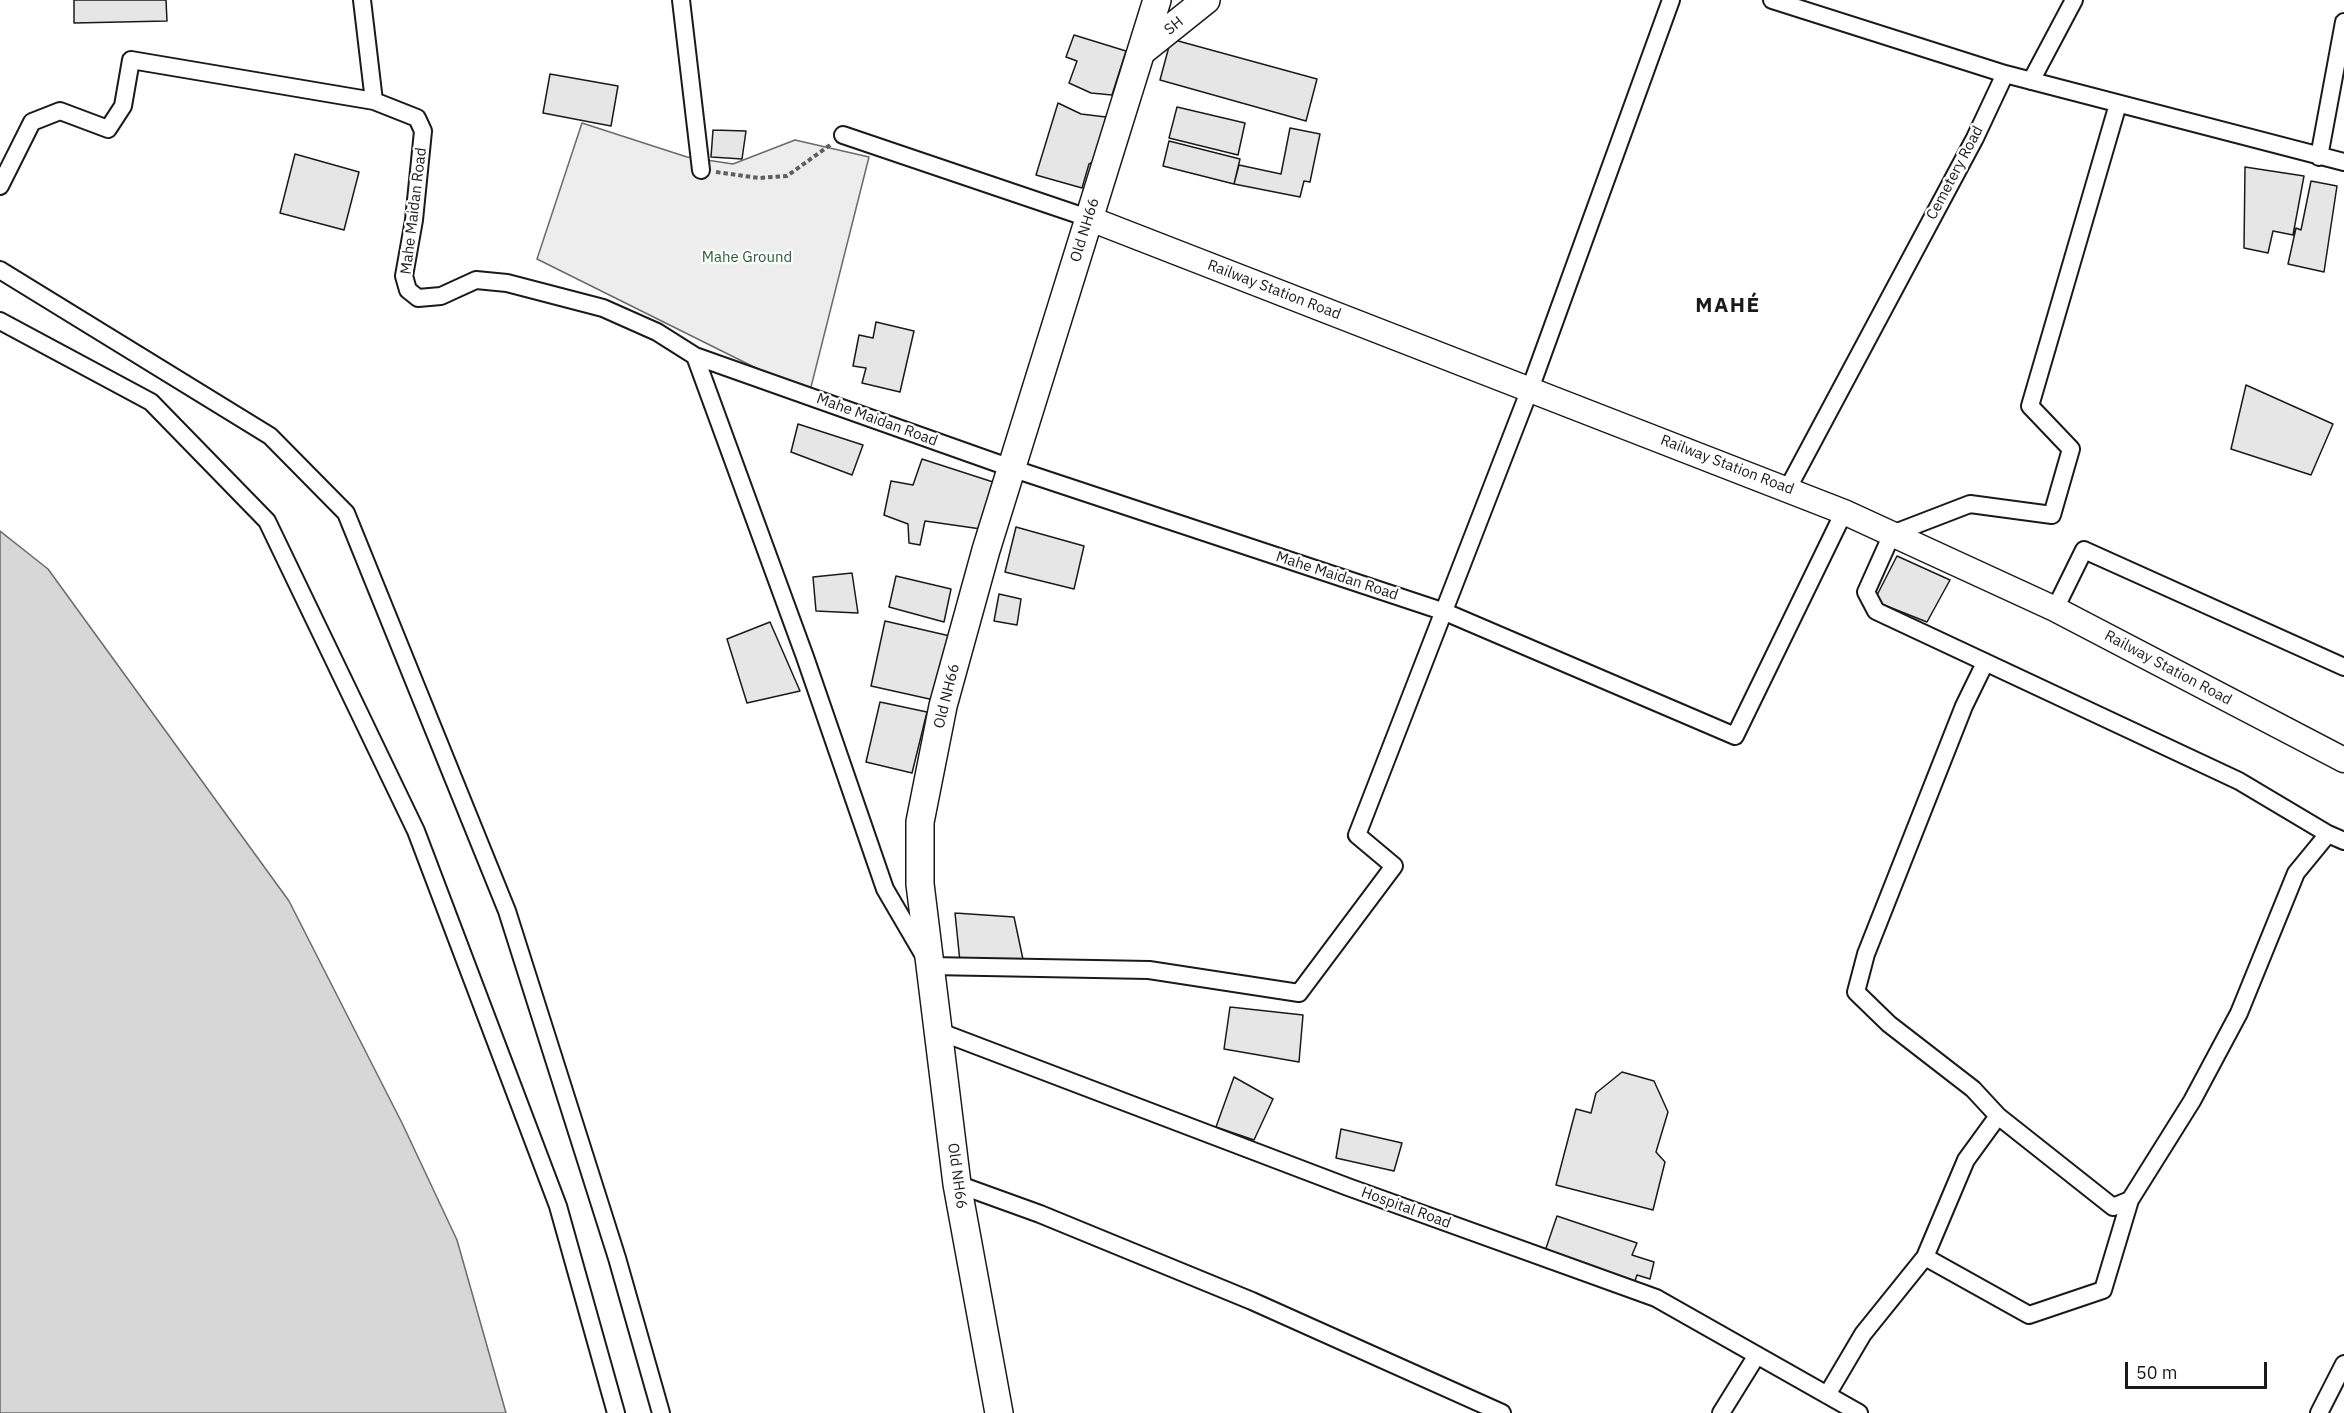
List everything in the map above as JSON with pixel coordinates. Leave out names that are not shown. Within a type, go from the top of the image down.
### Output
[{"type":"main road","name":"Old NH66","points":[[999,1413],[957,1184],[920,884],[920,822],[943,706],[1011,468],[1157,0]]},
{"type":"main road","name":"SH","points":[[1142,52],[1206,0]]},
{"type":"street","points":[[362,0],[374,101]]},
{"type":"street","points":[[681,0],[700,170]]},
{"type":"street","points":[[695,356],[806,657],[885,889],[930,966],[1149,970],[1299,993],[1395,866],[1357,835],[1530,389],[1671,0]]},
{"type":"street","points":[[1772,0],[2006,74],[2344,162]]},
{"type":"street","points":[[2031,81],[2074,0]]},
{"type":"street","points":[[2319,157],[2344,22]]},
{"type":"street","name":"Mahe Maidan Road","points":[[0,186],[32,122],[60,111],[108,129],[123,106],[131,60],[374,101],[417,118],[423,131],[414,220],[404,276],[408,290],[418,298],[441,296],[476,280],[507,283],[603,308],[657,332],[695,356],[1011,468],[1445,612],[1735,736],[1844,512]]},
{"type":"street","name":"Cemetery Road","points":[[1788,488],[1975,138],[2006,74]]},
{"type":"street","points":[[2118,104],[2030,406],[2071,449],[2052,514],[1970,504],[1892,534],[1866,592],[1876,611],[2239,781],[2328,834],[2344,841]]},
{"type":"street","points":[[843,135],[1088,218]]},
{"type":"street","name":"Railway Station Road","points":[[1088,218],[1788,488],[1844,512],[2055,609],[2344,760]]},
{"type":"street","points":[[0,270],[270,436],[346,513],[507,911],[617,1258],[661,1413]]},
{"type":"street","points":[[0,321],[151,402],[267,521],[416,831],[558,1206],[616,1413]]},
{"type":"street","points":[[2055,609],[2084,550],[2344,667]]},
{"type":"street","points":[[1985,663],[1964,706],[1866,954],[1856,992],[1889,1024],[1973,1089],[1998,1116],[2113,1207],[2130,1200]]},
{"type":"street","points":[[1925,1257],[2029,1315],[2103,1290],[2130,1200],[2192,1101],[2240,1013],[2265,945],[2296,873],[2328,834]]},
{"type":"street","name":"Hospital Road","points":[[938,1031],[1348,1187],[1656,1298],[1859,1413]]},
{"type":"street","points":[[1827,1395],[1863,1334],[1925,1257],[1966,1160],[1998,1116]]},
{"type":"street","points":[[957,1184],[1040,1214],[1252,1301],[1502,1413]]},
{"type":"street","points":[[1721,1413],[1756,1355]]},
{"type":"street","points":[[2319,1413],[2343,1371]]},
{"type":"path","points":[[700,170],[759,178],[788,176],[843,135]]},
{"type":"shaded area","name":"Mahe Ground","points":[[582,123],[687,157],[733,164],[795,140],[869,157],[810,391],[760,370],[537,259]]},
{"type":"shaded area","points":[[0,531],[48,569],[289,901],[402,1123],[457,1240],[506,1413],[0,1413]]},
{"type":"building","points":[[74,0],[166,0],[167,21],[74,23]]},
{"type":"building","points":[[1074,35],[1126,51],[1112,95],[1091,93],[1069,83],[1077,61],[1066,57]]},
{"type":"building","points":[[1171,39],[1317,79],[1306,121],[1160,80]]},
{"type":"building","points":[[550,74],[618,86],[611,126],[543,113]]},
{"type":"building","points":[[1058,103],[1081,114],[1106,117],[1097,160],[1089,164],[1082,188],[1036,175]]},
{"type":"building","points":[[1177,107],[1245,123],[1238,155],[1169,138]]},
{"type":"building","points":[[1290,128],[1320,134],[1310,182],[1304,181],[1300,197],[1234,184],[1239,165],[1281,174]]},
{"type":"building","points":[[713,130],[746,131],[742,159],[711,157]]},
{"type":"building","points":[[1169,141],[1240,159],[1234,184],[1163,166]]},
{"type":"building","points":[[295,154],[359,172],[344,230],[280,213]]},
{"type":"building","points":[[2245,167],[2304,176],[2293,235],[2273,231],[2268,253],[2244,248]]},
{"type":"building","points":[[2311,181],[2337,186],[2324,272],[2288,264],[2296,228],[2301,230]]},
{"type":"building","points":[[876,322],[914,331],[900,392],[862,383],[866,368],[853,366],[859,335],[873,338]]},
{"type":"building","points":[[2246,385],[2333,424],[2311,475],[2231,449]]},
{"type":"building","points":[[798,424],[863,445],[852,475],[791,452]]},
{"type":"building","points":[[922,459],[993,482],[981,529],[925,521],[920,545],[909,543],[908,524],[884,515],[891,481],[913,485]]},
{"type":"building","points":[[1016,527],[1084,546],[1074,589],[1005,572]]},
{"type":"building","points":[[1897,556],[1950,580],[1927,622],[1874,601]]},
{"type":"building","points":[[852,573],[858,613],[816,611],[813,577]]},
{"type":"building","points":[[896,576],[951,589],[944,622],[889,607]]},
{"type":"building","points":[[999,594],[1021,599],[1017,625],[994,621]]},
{"type":"building","points":[[885,621],[950,636],[934,700],[871,686]]},
{"type":"building","points":[[770,622],[800,691],[747,703],[727,639]]},
{"type":"building","points":[[880,702],[927,712],[912,773],[866,762]]},
{"type":"building","points":[[955,913],[1014,917],[1024,964],[960,962]]},
{"type":"building","points":[[1230,1007],[1303,1015],[1299,1062],[1224,1049]]},
{"type":"building","points":[[1622,1072],[1654,1081],[1668,1112],[1656,1152],[1665,1162],[1653,1210],[1556,1185],[1576,1109],[1591,1113],[1596,1093]]},
{"type":"building","points":[[1234,1077],[1273,1099],[1254,1140],[1216,1127]]},
{"type":"building","points":[[1341,1129],[1402,1143],[1394,1171],[1336,1158]]},
{"type":"building","points":[[1557,1216],[1637,1243],[1632,1255],[1654,1262],[1650,1279],[1637,1275],[1634,1284],[1545,1251]]},
{"type":"district","name":"MAHÉ","points":[[1728,306]]}]
